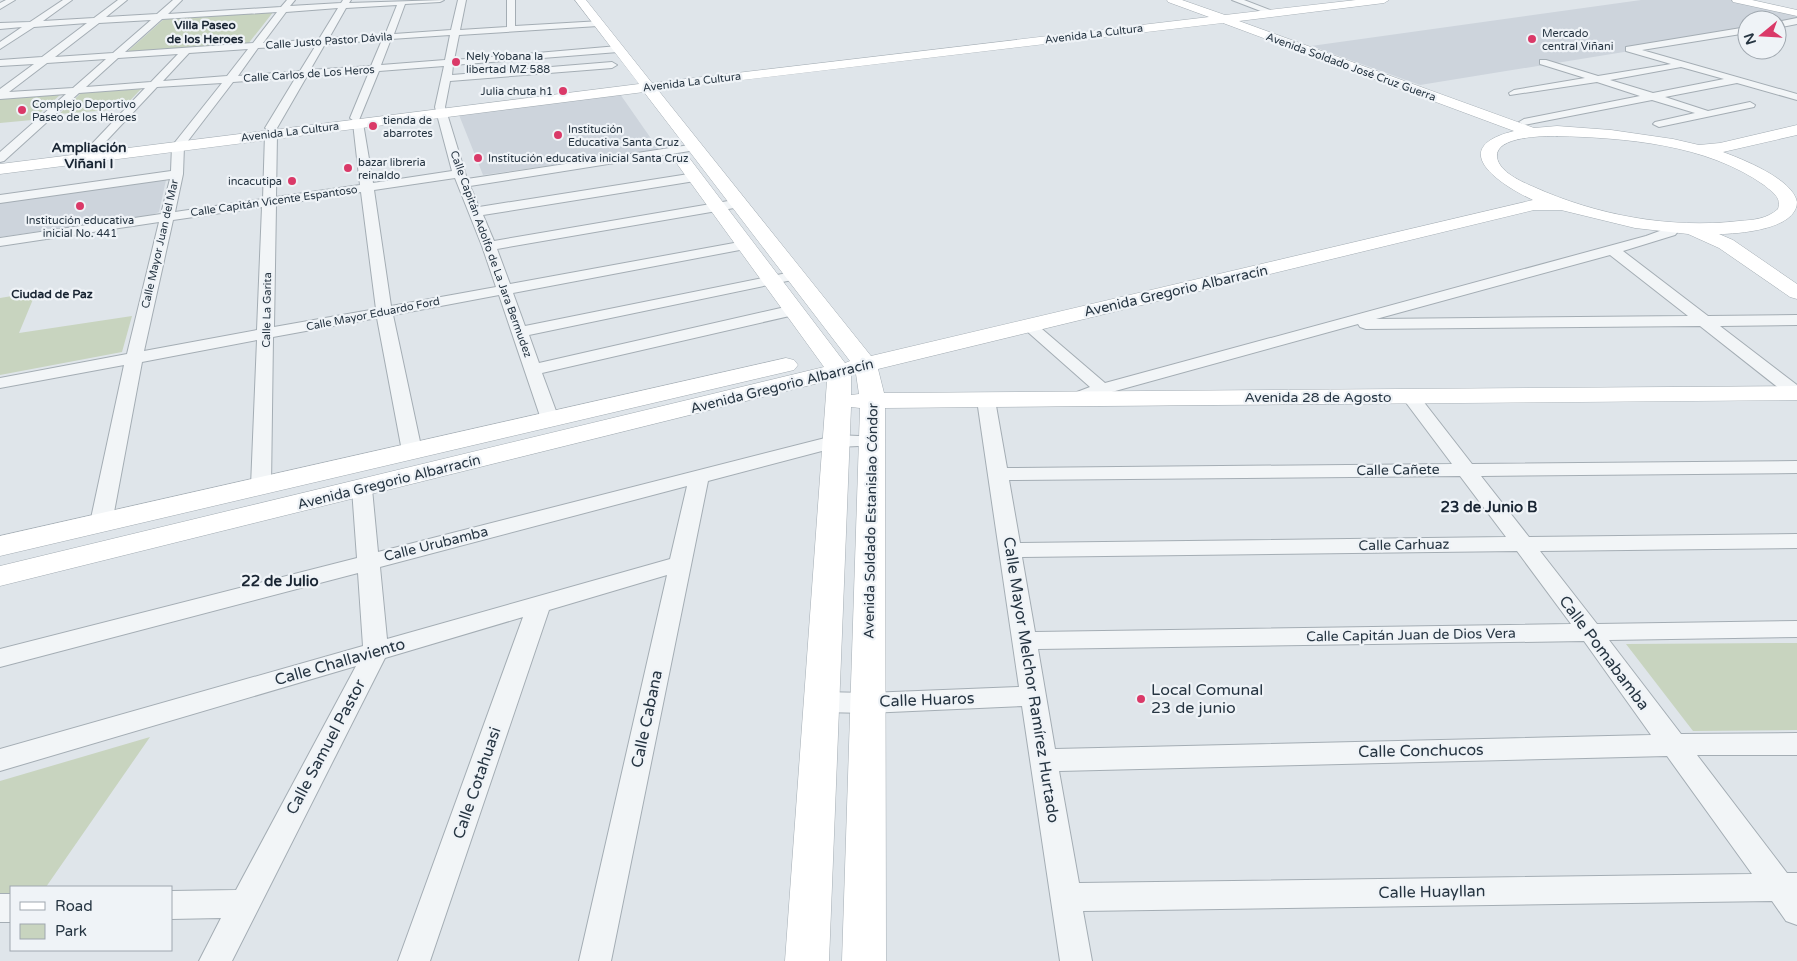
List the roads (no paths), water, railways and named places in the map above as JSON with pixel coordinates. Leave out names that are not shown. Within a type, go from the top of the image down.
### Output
[{"type":"street","points":[[0,7],[11,0]]},
{"type":"street","points":[[0,46],[68,0]]},
{"type":"street","points":[[0,95],[123,0]]},
{"type":"street","points":[[0,158],[178,0]]},
{"type":"street","points":[[224,13],[236,0]]},
{"type":"street","points":[[181,143],[291,0]]},
{"type":"street","points":[[0,26],[224,13],[345,3],[440,0]]},
{"type":"street","name":"Calle Capitán Adolfo de La Jara Bermudez","points":[[462,0],[456,32],[457,46],[449,64],[441,110],[461,178],[505,289],[550,419]]},
{"type":"street","points":[[510,29],[511,0]]},
{"type":"street","name":"Avenida Soldado Estanislao Cóndor","points":[[565,0],[590,23]]},
{"type":"street","name":"Avenida Soldado Estanislao Cóndor","points":[[580,0],[590,23],[611,55],[696,147],[861,357],[874,401],[864,961]]},
{"type":"street","name":"Avenida Soldado José Cruz Guerra","points":[[1155,0],[1528,127]]},
{"type":"street","name":"Avenida Soldado José Cruz Guerra","points":[[1172,0],[1211,18],[1511,137]]},
{"type":"street","points":[[1236,0],[1268,11]]},
{"type":"street","name":"Avenida La Cultura","points":[[1268,11],[1339,0]]},
{"type":"street","name":"Avenida La Cultura","points":[[0,169],[356,120],[1268,11],[1384,0]]},
{"type":"street","points":[[1737,0],[1797,13]]},
{"type":"street","points":[[1755,0],[1797,9]]},
{"type":"street","points":[[403,1],[356,120],[384,312],[412,451]]},
{"type":"street","name":"Calle La Garita","points":[[261,486],[271,131],[345,3]]},
{"type":"street","name":"Calle Justo Pastor Dávila","points":[[0,63],[590,23]]},
{"type":"street","points":[[1737,32],[1629,49],[1797,97]]},
{"type":"street","points":[[91,151],[187,50]]},
{"type":"street","points":[[446,78],[611,55]]},
{"type":"street","name":"Calle Carlos de Los Heros","points":[[0,95],[449,64],[611,55]]},
{"type":"street","points":[[1542,62],[1708,114]]},
{"type":"street","points":[[1514,93],[1684,65]]},
{"type":"street","points":[[1528,127],[1609,133],[1666,142],[1695,149],[1735,163],[1763,176],[1783,192],[1788,201],[1786,210],[1778,218],[1763,223],[1741,227],[1681,227],[1625,220],[1566,206],[1521,188],[1494,169],[1489,160],[1488,153],[1493,146],[1528,127],[1652,96],[1736,80]]},
{"type":"street","name":"Avenida Soldado Estanislao Cóndor","points":[[638,86],[675,150],[794,310],[835,376]]},
{"type":"street","points":[[1659,124],[1750,105]]},
{"type":"street","points":[[1695,149],[1720,148],[1797,130]]},
{"type":"street","points":[[1735,163],[1741,156],[1797,142]]},
{"type":"street","name":"Avenida La Cultura","points":[[0,163],[91,151],[181,143]]},
{"type":"street","name":"Calle Mayor Juan del Mar","points":[[101,523],[134,359],[177,174],[181,143]]},
{"type":"street","name":"Calle Capitán Vicente Espantoso","points":[[0,242],[366,188],[461,178],[696,147]]},
{"type":"street","points":[[0,199],[177,174]]},
{"type":"street","points":[[1763,176],[1788,176]]},
{"type":"street","points":[[475,212],[695,177]]},
{"type":"street","name":"Avenida Gregorio Albarracín","points":[[0,576],[835,376],[861,357],[1513,197],[1520,194],[1521,188]]},
{"type":"street","points":[[489,246],[740,203]]},
{"type":"street","name":"Avenida Gregorio Albarracín","points":[[861,357],[1029,326],[1534,205],[1566,206]]},
{"type":"street","points":[[1076,399],[1102,389],[1657,237],[1681,227],[1726,244],[1797,293]]},
{"type":"street","points":[[1741,227],[1744,236],[1752,244],[1797,273]]},
{"type":"street","name":"Calle Mayor Eduardo Ford","points":[[0,383],[745,245]]},
{"type":"street","points":[[1612,249],[1797,393]]},
{"type":"street","points":[[520,332],[797,275]]},
{"type":"street","points":[[533,370],[794,310]]},
{"type":"street","points":[[1336,325],[1797,320]]},
{"type":"street","points":[[1029,326],[1102,389]]},
{"type":"street","points":[[807,961],[837,441],[835,376]]},
{"type":"street","name":"Avenida Gregorio Albarracín","points":[[0,546],[550,419],[835,376]]},
{"type":"street","name":"Avenida 28 de Agosto","points":[[835,376],[874,401],[1797,393]]},
{"type":"street","name":"Calle Pomabamba","points":[[1410,396],[1590,632],[1672,745],[1788,887],[1797,911]]},
{"type":"street","name":"Calle Mayor Melchor Ramírez Hurtado","points":[[986,400],[1076,961]]},
{"type":"street","name":"Calle Urubamba","points":[[0,658],[837,441],[873,441]]},
{"type":"street","name":"Calle Cañete","points":[[998,474],[1797,466]]},
{"type":"street","name":"Calle Cabana","points":[[595,961],[699,476]]},
{"type":"street","points":[[362,489],[376,652]]},
{"type":"street","name":"Calle Carhuaz","points":[[1010,550],[1797,541]]},
{"type":"street","name":"Calle Challaviento","points":[[0,760],[680,564]]},
{"type":"street","name":"Calle Cotahuasi","points":[[414,961],[539,605]]},
{"type":"street","name":"Calle Capitán Juan de Dios Vera","points":[[1025,642],[1797,629]]},
{"type":"street","name":"Calle Samuel Pastor","points":[[215,961],[376,652]]},
{"type":"street","name":"Calle Huaros","points":[[821,702],[1034,696]]},
{"type":"street","name":"Calle Conchucos","points":[[1044,760],[1672,745],[1797,744]]},
{"type":"street","name":"Calle Huayllan","points":[[1066,897],[1788,887]]},
{"type":"street","points":[[172,905],[244,904]]},
{"type":"place","name":"Mercado central Viñani","points":[[1532,39]]},
{"type":"place","name":"Nely Yobana la libertad MZ 588","points":[[456,62]]},
{"type":"place","name":"Julia chuta h1","points":[[563,91]]},
{"type":"place","name":"Complejo Deportivo Paseo de los Héroes","points":[[22,110]]},
{"type":"place","name":"tienda de abarrotes","points":[[373,126]]},
{"type":"place","name":"Institución Educativa Santa Cruz","points":[[558,135]]},
{"type":"place","name":"Institución educativa inicial Santa Cruz","points":[[478,158]]},
{"type":"place","name":"bazar libreria reinaldo","points":[[348,168]]},
{"type":"place","name":"incacutipa","points":[[292,181]]},
{"type":"place","name":"Institución educativa inicial No. 441","points":[[80,206]]},
{"type":"place","name":"Local Comunal 23 de junio","points":[[1141,699]]},
{"type":"district","name":"Villa Paseo de los Heroes","points":[[205,32]]},
{"type":"district","name":"Ampliación Viñani I","points":[[89,156]]},
{"type":"district","name":"Ciudad de Paz","points":[[52,294]]},
{"type":"district","name":"23 de Junio B","points":[[1489,507]]},
{"type":"district","name":"22 de Julio","points":[[280,581]]}]
